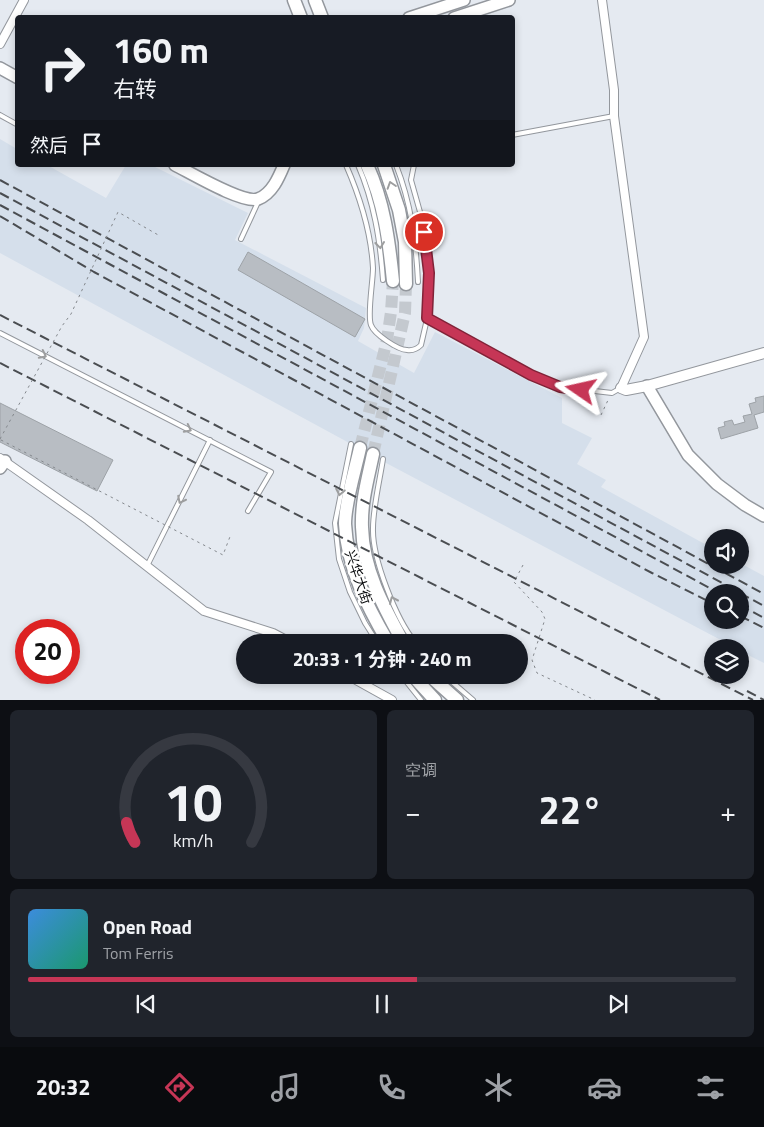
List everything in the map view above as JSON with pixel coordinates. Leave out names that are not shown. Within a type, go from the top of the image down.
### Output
[{"type":"main road","points":[[294,0],[300,15]]},
{"type":"main road","points":[[314,0],[321,15]]},
{"type":"main road","points":[[418,15],[464,0]]},
{"type":"main road","points":[[463,15],[509,0]]},
{"type":"main road","points":[[0,68],[15,76]]},
{"type":"main road","points":[[179,167],[240,197],[254,200],[268,192],[282,170]]},
{"type":"main road","points":[[368,167],[373,177],[384,215],[390,245],[388,280]]},
{"type":"main road","points":[[385,167],[399,210],[412,283]]},
{"type":"main road","points":[[647,386],[688,456],[717,484],[745,505],[764,516]]},
{"type":"main road","name":"兴华大街","points":[[356,446],[345,522],[349,556],[373,618],[383,634]]},
{"type":"main road","name":"兴华大街","points":[[378,456],[364,496],[362,526],[365,557],[373,584],[399,634]]},
{"type":"main road","points":[[420,684],[435,700]]},
{"type":"main road","points":[[439,684],[457,700]]},
{"type":"street","points":[[16,15],[24,0]]},
{"type":"street","points":[[602,0],[614,90],[614,116],[644,337],[617,391]]},
{"type":"street","points":[[0,44],[15,16]]},
{"type":"street","points":[[617,391],[647,386],[764,353]]},
{"type":"street","points":[[2,462],[88,520],[204,611],[275,634]]},
{"type":"street","points":[[363,684],[392,700]]},
{"type":"lane","points":[[0,115],[15,123]]},
{"type":"lane","points":[[515,134],[614,116]]},
{"type":"lane","points":[[347,167],[358,196],[369,236],[373,278],[370,312],[371,326],[380,336],[402,349],[413,350],[421,345],[427,318],[428,257],[422,219],[411,180],[414,167]]},
{"type":"lane","points":[[359,167],[376,216],[388,280]]},
{"type":"lane","points":[[397,167],[404,185],[416,244],[412,283]]},
{"type":"lane","points":[[241,239],[260,198]]},
{"type":"lane","points":[[427,318],[538,378],[560,387],[617,391]]},
{"type":"lane","points":[[0,333],[271,472],[248,511]]},
{"type":"lane","points":[[147,567],[210,440]]},
{"type":"lane","points":[[356,446],[334,523],[339,558],[350,592],[372,634]]},
{"type":"lane","points":[[378,456],[373,527],[375,552],[382,577],[410,634]]},
{"type":"lane","points":[[409,684],[422,700]]},
{"type":"lane","points":[[454,684],[473,700]]},
{"type":"path","points":[[160,236],[118,212],[71,314],[62,326],[0,439],[224,555],[231,534]]},
{"type":"path","points":[[601,415],[617,391]]},
{"type":"path","points":[[523,564],[514,582],[542,612],[545,619],[532,660],[537,673],[596,700]]},
{"type":"shaded area","points":[[0,139],[15,148],[15,167],[51,167],[106,198],[125,167],[155,167],[248,213],[235,240],[366,308],[364,328],[358,341],[414,373],[435,332],[562,398],[562,423],[592,438],[577,464],[606,480],[601,487],[704,544],[704,574],[749,574],[749,568],[764,576],[764,663],[749,656],[749,639],[719,639],[388,464],[0,253]]},
{"type":"building","points":[[248,252],[365,319],[355,337],[238,270]]},
{"type":"building","points":[[764,396],[764,412],[754,415],[758,428],[721,439],[718,428],[725,426],[724,422],[732,420],[734,425],[745,422],[743,416],[752,414],[749,404],[756,402],[755,398]]},
{"type":"building","points":[[0,403],[113,460],[97,491],[0,442]]},
{"type":"tunnel","points":[[360,448],[387,340],[393,281]]},
{"type":"tunnel","points":[[373,454],[405,313],[406,284]]},
{"type":"railway","points":[[0,180],[764,594]]},
{"type":"railway","points":[[0,193],[724,584]]},
{"type":"railway","points":[[0,205],[704,585]]},
{"type":"railway","points":[[0,216],[94,272],[652,573],[704,599]]},
{"type":"railway","points":[[0,315],[753,700]]},
{"type":"railway","points":[[0,363],[660,700]]},
{"type":"railway","points":[[749,598],[764,606]]},
{"type":"railway","points":[[749,610],[764,618]]},
{"type":"railway","points":[[749,620],[764,628]]},
{"type":"railway","points":[[747,691],[764,700]]},
{"type":"route","points":[[424,232],[429,273],[427,318],[531,375],[560,387],[581,390]]}]
